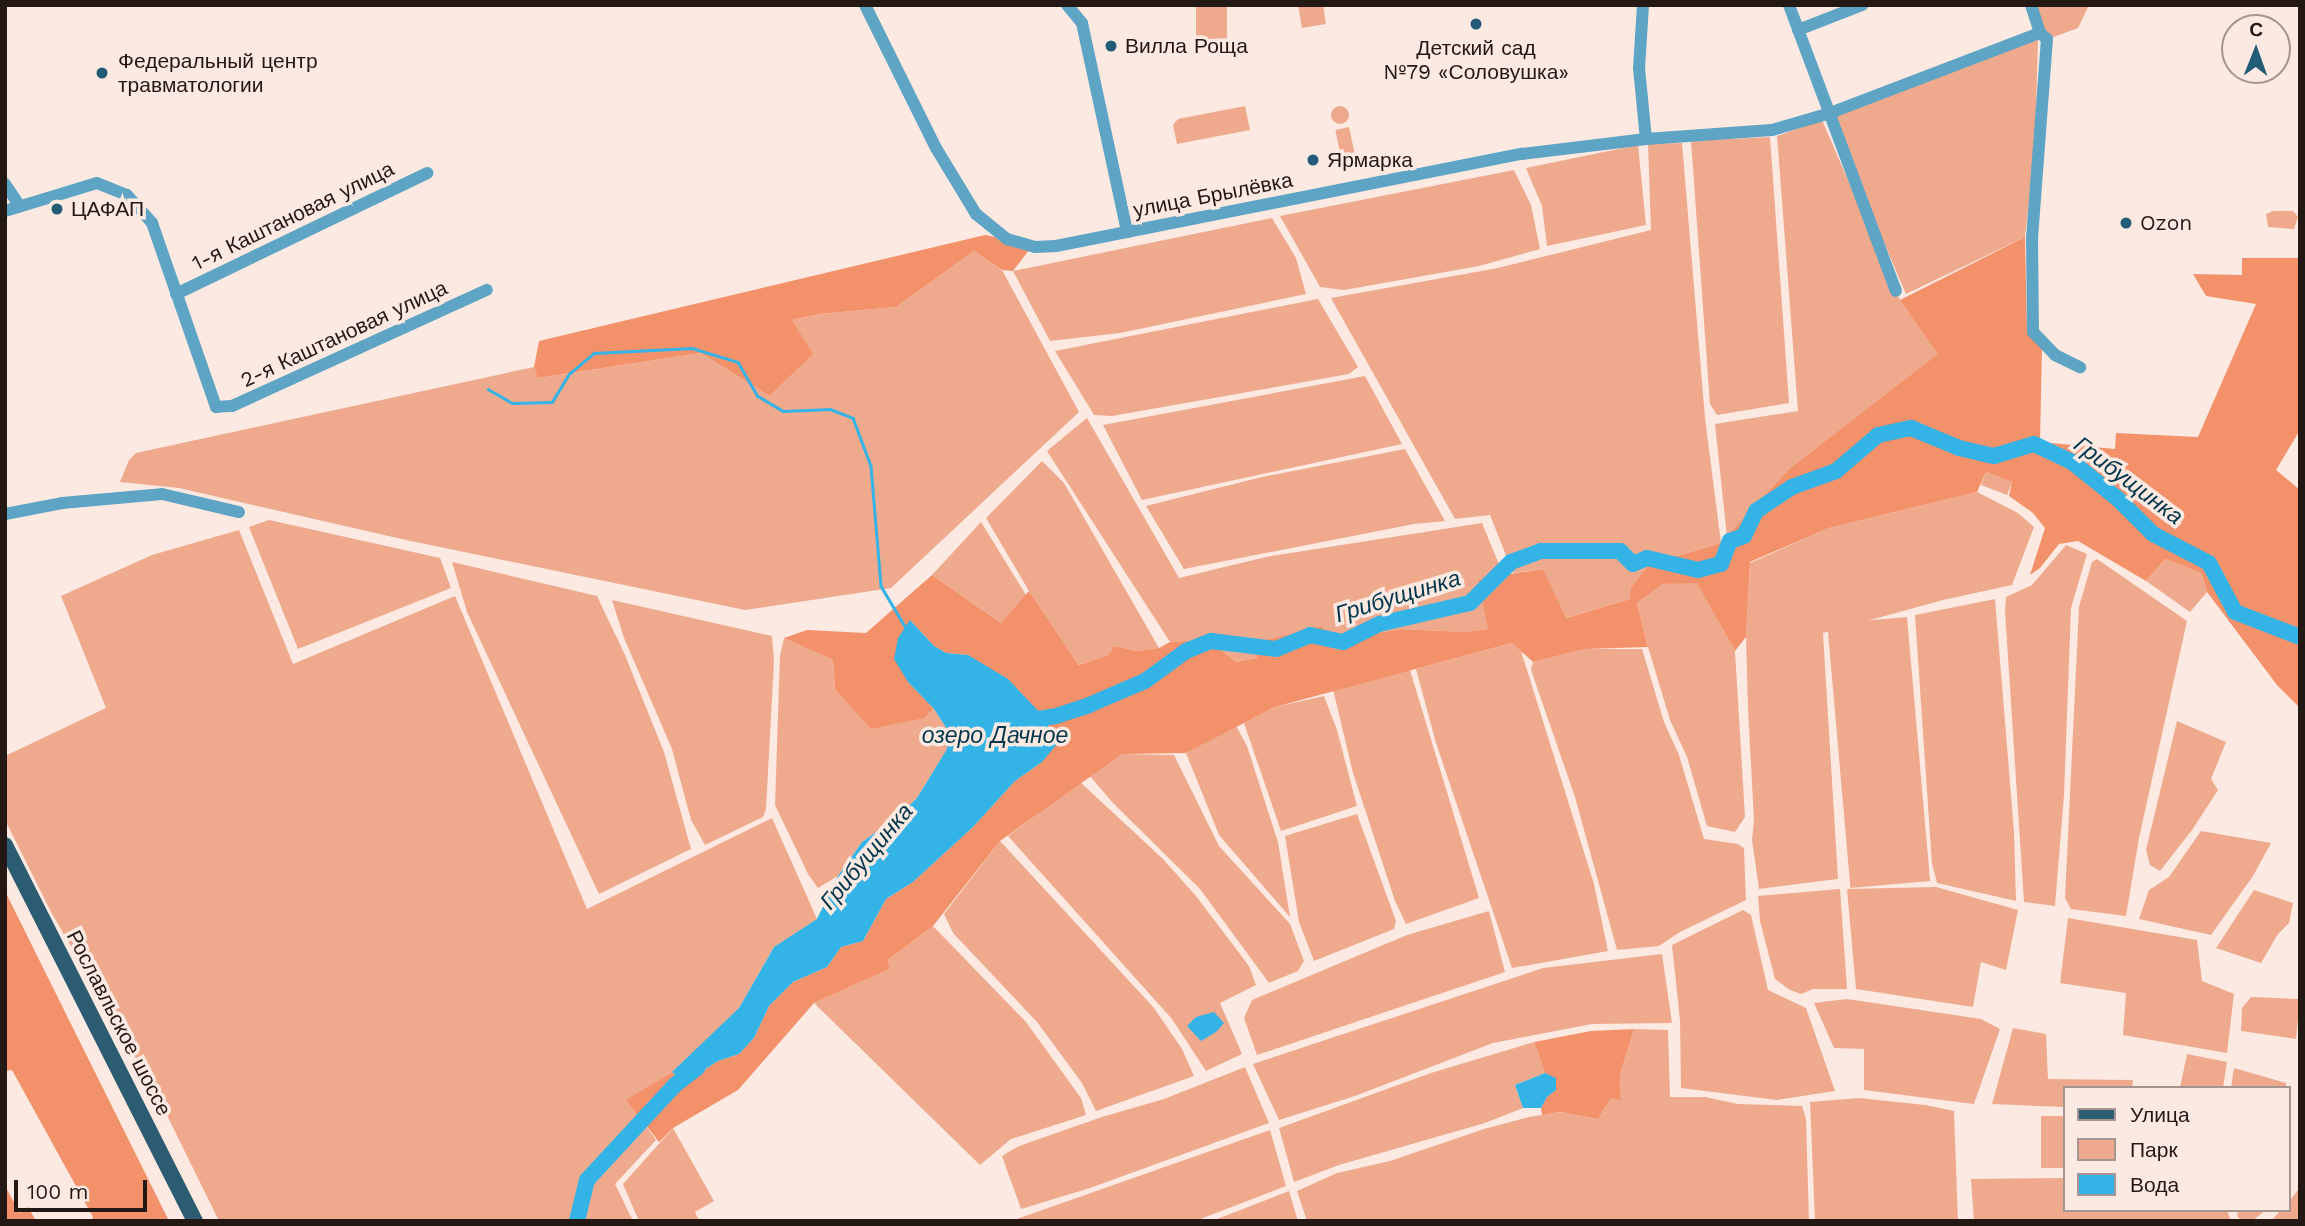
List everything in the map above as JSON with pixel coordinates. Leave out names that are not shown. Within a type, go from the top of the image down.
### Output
[{"type":"main road","name":"Рославльское шоссе","points":[[5,845],[195,1221]]},
{"type":"street","name":"улица Брылёвка","points":[[865,5],[936,148],[976,214],[997,233],[1017,243],[1035,247],[1127,232],[1522,154],[1646,139],[1772,130],[1830,113],[2040,33]]},
{"type":"street","points":[[1068,5],[1082,23],[1127,232]]},
{"type":"street","points":[[1643,5],[1639,68],[1646,139]]},
{"type":"street","points":[[1789,5],[1896,291]]},
{"type":"street","points":[[1798,30],[1862,5]]},
{"type":"street","points":[[2031,5],[2040,33],[2047,39],[2032,238],[2033,332],[2055,355],[2080,367]]},
{"type":"street","name":"1-я Каштановая улица","points":[[176,295],[427,173]]},
{"type":"street","points":[[5,211],[97,183],[127,195],[152,223],[176,295]]},
{"type":"street","points":[[5,184],[20,206]]},
{"type":"street","name":"2-я Каштановая улица","points":[[176,295],[216,407],[232,406],[486,290]]},
{"type":"street","points":[[5,514],[62,503],[162,494],[239,512]]},
{"type":"green space","points":[[1196,5],[1227,5],[1227,46],[1196,46]]},
{"type":"green space","points":[[1298,5],[1323,5],[1326,24],[1302,28]]},
{"type":"green space","points":[[2036,5],[2089,5],[2078,28],[2051,38],[2040,25]]},
{"type":"green space","points":[[2038,39],[2035,146],[2025,237],[1906,294],[1830,117]]},
{"type":"green space","points":[[1245,106],[1250,130],[1177,144],[1173,125],[1178,119]]},
{"type":"green space","points":[[1340,106],[1346,109],[1349,115],[1346,121],[1340,124],[1334,121],[1331,115],[1334,109]]},
{"type":"green space","points":[[1822,120],[1900,300],[1939,354],[1789,469],[1727,537],[1715,424],[1798,411],[1777,136]]},
{"type":"green space","points":[[1349,127],[1356,160],[1342,163],[1335,130]]},
{"type":"green space","points":[[1770,137],[1789,403],[1717,415],[1710,404],[1691,141]]},
{"type":"green space","points":[[1682,143],[1705,418],[1721,543],[1650,564],[1630,599],[1565,618],[1543,569],[1513,573],[1490,515],[1455,519],[1331,298],[1498,268],[1651,230],[1648,144]]},
{"type":"green space","points":[[1638,145],[1646,225],[1547,246],[1542,206],[1526,168]]},
{"type":"green space","points":[[1514,170],[1531,205],[1540,249],[1479,266],[1344,290],[1320,287],[1280,216]]},
{"type":"green space","points":[[2273,211],[2293,211],[2298,217],[2294,229],[2268,227],[2266,214]]},
{"type":"green space","points":[[1272,218],[1296,258],[1306,294],[1120,333],[1050,341],[1013,271]]},
{"type":"green space","points":[[974,251],[1002,270],[1079,412],[891,588],[745,610],[406,540],[179,488],[120,482],[129,460],[136,453],[534,367],[539,378],[701,353],[769,396],[792,320],[819,314],[896,307]]},
{"type":"green space","points":[[1318,299],[1358,367],[1349,374],[1112,416],[1094,415],[1055,351]]},
{"type":"green space","points":[[1365,376],[1402,444],[1142,500],[1103,425]]},
{"type":"green space","points":[[1087,418],[1179,578],[1266,557],[1482,523],[1503,574],[1478,579],[1489,629],[1465,632],[1401,629],[1331,641],[1255,643],[1257,658],[1236,662],[1207,639],[1170,642],[1047,451]]},
{"type":"green space","points":[[1405,449],[1445,521],[1414,524],[1184,569],[1146,506],[1262,477]]},
{"type":"green space","points":[[1042,461],[1064,483],[1159,648],[1137,651],[1114,646],[1110,655],[1077,665],[1029,591],[986,518]]},
{"type":"green space","points":[[1986,472],[2012,482],[2007,495],[1981,485]]},
{"type":"green space","points":[[1977,492],[2018,513],[2034,527],[2012,585],[1943,600],[1823,633],[1838,879],[1759,889],[1752,840],[1754,820],[1746,637],[1750,563],[1829,528]]},
{"type":"green space","points":[[269,520],[440,558],[451,588],[298,649],[249,527]]},
{"type":"green space","points":[[981,522],[1026,595],[1001,623],[932,575]]},
{"type":"green space","points":[[239,530],[293,664],[455,596],[587,909],[772,818],[817,919],[774,947],[739,1008],[722,1026],[672,1072],[627,1100],[656,1140],[615,1184],[633,1221],[219,1221],[156,1093],[51,912],[5,820],[5,756],[106,708],[61,596],[152,555]]},
{"type":"green space","points":[[2066,545],[2087,554],[2071,608],[2064,795],[2055,906],[2024,902],[2005,611],[2006,597],[2032,585]]},
{"type":"green space","points":[[2097,559],[2187,621],[2139,838],[2126,916],[2071,909],[2065,898],[2079,607],[2092,562]]},
{"type":"green space","points":[[2165,559],[2201,573],[2207,592],[2190,612],[2146,581]]},
{"type":"green space","points":[[452,562],[597,596],[625,655],[664,752],[691,849],[599,894],[467,612]]},
{"type":"green space","points":[[1697,582],[1735,651],[1745,817],[1735,832],[1707,826],[1687,757],[1670,720],[1637,603],[1663,584]]},
{"type":"green space","points":[[1995,599],[2014,832],[2016,901],[1937,883],[1932,864],[1915,615]]},
{"type":"green space","points":[[612,600],[772,636],[774,662],[766,809],[763,817],[705,845],[691,820],[672,749],[624,638]]},
{"type":"green space","points":[[1907,617],[1930,881],[1850,888],[1827,624]]},
{"type":"green space","points":[[784,638],[833,660],[835,689],[924,718],[934,709],[947,729],[947,749],[917,798],[896,818],[862,842],[838,876],[818,888],[808,874],[775,805],[780,655]]},
{"type":"green space","points":[[1512,643],[1521,651],[1594,884],[1608,951],[1512,968],[1436,743],[1416,669]]},
{"type":"green space","points":[[1585,649],[1642,649],[1664,722],[1679,755],[1704,839],[1738,844],[1744,848],[1746,900],[1680,932],[1659,946],[1617,950],[1575,797],[1531,670],[1533,662]]},
{"type":"green space","points":[[1410,670],[1479,898],[1406,924],[1395,901],[1353,773],[1333,689]]},
{"type":"green space","points":[[1324,696],[1337,730],[1357,806],[1281,831],[1244,723],[1275,707]]},
{"type":"green space","points":[[2177,721],[2226,742],[2211,779],[2218,790],[2192,830],[2160,871],[2150,865],[2146,850]]},
{"type":"green space","points":[[1236,726],[1247,746],[1278,842],[1290,917],[1219,835],[1186,753]]},
{"type":"green space","points":[[1122,754],[1174,755],[1219,846],[1290,924],[1304,961],[1298,971],[1269,983],[1200,889],[1113,803],[1089,775]]},
{"type":"green space","points":[[1080,782],[1163,859],[1196,896],[1249,966],[1256,985],[1220,1003],[1242,1054],[1206,1071],[1172,1019],[1008,836]]},
{"type":"green space","points":[[1357,814],[1396,921],[1394,929],[1314,961],[1299,922],[1285,836]]},
{"type":"green space","points":[[2201,831],[2271,843],[2253,876],[2211,935],[2139,919],[2149,890],[2169,877]]},
{"type":"green space","points":[[1000,841],[1154,1008],[1182,1049],[1194,1076],[1096,1111],[1082,1083],[1037,1022],[953,933],[944,914]]},
{"type":"green space","points":[[1936,887],[2018,910],[2006,970],[1981,962],[1973,1007],[1856,989],[1847,889]]},
{"type":"green space","points":[[1840,889],[1847,989],[1813,989],[1801,994],[1790,990],[1775,979],[1760,921],[1758,896]]},
{"type":"green space","points":[[2254,890],[2293,903],[2289,923],[2278,934],[2261,963],[2216,948]]},
{"type":"green space","points":[[1743,910],[1751,915],[1768,990],[1806,1008],[1835,1091],[1777,1100],[1681,1088],[1680,1020],[1672,945]]},
{"type":"green space","points":[[1489,911],[1505,972],[1257,1055],[1244,1018],[1252,1000],[1407,935]]},
{"type":"green space","points":[[2068,918],[2197,940],[2202,981],[2234,994],[2227,1053],[2123,1035],[2126,993],[2060,983]]},
{"type":"green space","points":[[933,926],[1026,1022],[1081,1098],[1086,1115],[1011,1139],[980,1165],[814,1003],[890,969],[888,960]]},
{"type":"green space","points":[[1662,954],[1672,1023],[1592,1024],[1493,1043],[1355,1096],[1279,1120],[1253,1064],[1543,968]]},
{"type":"green space","points":[[2251,997],[2300,999],[2296,1039],[2241,1031],[2242,1008]]},
{"type":"green space","points":[[1847,999],[1981,1019],[2000,1029],[1974,1104],[1864,1090],[1864,1049],[1834,1048],[1814,1003]]},
{"type":"green space","points":[[2013,1028],[2046,1034],[2048,1079],[2133,1080],[2132,1086],[2064,1086],[2064,1107],[1992,1104]]},
{"type":"green space","points":[[1634,1029],[1668,1030],[1670,1097],[1705,1097],[1738,1104],[1802,1106],[1806,1119],[1809,1221],[1307,1221],[1297,1191],[1337,1173],[1390,1161],[1484,1129],[1529,1117],[1560,1112],[1598,1119],[1611,1098],[1621,1099],[1620,1075]]},
{"type":"green space","points":[[1534,1042],[1545,1073],[1515,1085],[1523,1108],[1485,1123],[1339,1165],[1294,1182],[1279,1128],[1431,1073]]},
{"type":"green space","points":[[2187,1054],[2227,1062],[2223,1086],[2180,1086]]},
{"type":"green space","points":[[1245,1067],[1269,1123],[1090,1188],[1021,1209],[1002,1156],[1019,1146],[1164,1099]]},
{"type":"green space","points":[[2234,1068],[2286,1083],[2286,1086],[2231,1086]]},
{"type":"green space","points":[[1859,1098],[1954,1111],[1958,1221],[1815,1221],[1810,1102]]},
{"type":"green space","points":[[2041,1116],[2064,1116],[2064,1168],[2041,1168]]},
{"type":"green space","points":[[673,1128],[714,1201],[695,1212],[699,1221],[639,1221],[623,1184]]},
{"type":"green space","points":[[1270,1130],[1286,1186],[1195,1221],[1011,1221]]},
{"type":"green space","points":[[2064,1178],[2064,1212],[2228,1212],[2231,1221],[1974,1221],[1971,1179]]},
{"type":"green space","points":[[2300,1187],[2300,1221],[2271,1221],[2279,1212],[2291,1212],[2291,1199]]},
{"type":"green space","points":[[1289,1191],[1298,1221],[1212,1221],[1230,1214]]},
{"type":"green space","points":[[2237,1212],[2263,1212],[2252,1221],[2238,1218]]},
{"type":"shaded area","points":[[985,235],[1033,245],[1013,271],[1002,270],[974,251],[896,307],[819,314],[792,320],[813,354],[769,396],[701,353],[538,378],[534,367],[539,341]]},
{"type":"shaded area","points":[[2025,237],[2027,332],[2042,347],[2040,442],[2115,449],[2116,433],[2198,437],[2256,304],[2206,296],[2193,274],[2242,275],[2242,258],[2300,258],[2300,430],[2276,470],[2300,490],[2300,708],[2277,685],[2207,592],[2201,573],[2165,559],[2146,581],[2078,541],[2059,544],[2040,568],[2030,575],[2045,528],[2033,513],[2009,496],[2012,482],[1986,472],[1977,492],[1829,528],[1750,562],[1746,637],[1735,651],[1697,583],[1663,584],[1637,603],[1648,647],[1585,649],[1533,662],[1512,643],[1275,707],[1186,753],[1122,754],[1000,841],[933,926],[888,960],[890,969],[814,1003],[738,1090],[673,1128],[659,1142],[626,1100],[672,1072],[686,1082],[718,1061],[739,1054],[754,1038],[769,1006],[793,982],[827,967],[841,947],[863,941],[886,899],[913,882],[973,827],[1015,781],[1042,762],[968,655],[946,653],[934,646],[910,620],[908,682],[934,709],[924,718],[871,729],[835,689],[833,660],[784,638],[807,630],[866,633],[932,575],[1001,623],[1029,591],[1078,665],[1109,655],[1114,646],[1137,651],[1159,648],[1170,642],[1207,639],[1236,662],[1257,658],[1255,643],[1322,626],[1331,641],[1401,629],[1465,632],[1488,629],[1478,579],[1543,569],[1566,618],[1630,599],[1631,588],[1650,564],[1721,543],[1789,469],[1938,354],[1900,300]]},
{"type":"shaded area","points":[[5,891],[169,1221],[91,1221],[93,1217],[12,1070],[5,1071]]},
{"type":"shaded area","points":[[1634,1029],[1620,1075],[1621,1100],[1611,1098],[1598,1119],[1560,1112],[1542,1115],[1541,1108],[1547,1097],[1556,1090],[1556,1079],[1545,1073],[1534,1042],[1591,1031]]},
{"type":"shaded area","points":[[5,1186],[20,1213],[28,1207],[36,1221],[5,1221]]},
{"type":"water","name":"озеро Дачное","points":[[910,620],[934,646],[946,653],[968,655],[1008,679],[1044,717],[1057,744],[1042,762],[1015,781],[973,827],[913,882],[886,899],[863,941],[841,947],[827,967],[793,982],[769,1006],[754,1038],[739,1054],[718,1061],[685,1082],[672,1072],[739,1008],[774,947],[817,919],[838,876],[862,842],[896,818],[917,798],[947,749],[947,729],[934,709],[908,682],[894,659],[898,638]]},
{"type":"water","points":[[1214,1012],[1224,1023],[1216,1032],[1201,1041],[1187,1026],[1196,1017]]},
{"type":"water","points":[[1545,1073],[1556,1078],[1556,1090],[1547,1097],[1541,1108],[1523,1108],[1515,1085]]},
{"type":"waterway","points":[[488,389],[512,403],[552,402],[569,374],[594,353],[692,348],[738,362],[758,396],[783,411],[830,409],[853,418],[871,466],[881,586],[906,628]]},
{"type":"waterway","name":"Грибущинка","points":[[1025,721],[1056,716],[1145,681],[1186,651],[1211,641],[1276,649],[1310,635],[1343,642],[1379,624],[1470,603],[1511,562],[1541,551],[1620,551],[1633,564],[1647,558],[1698,570],[1721,564],[1730,541],[1744,536],[1756,511],[1792,487],[1836,471],[1878,435],[1911,428],[1959,448],[1994,456],[2034,444],[2072,462],[2118,499],[2153,534],[2209,563],[2235,612],[2300,637]]},
{"type":"waterway","name":"Грибущинка","points":[[577,1221],[587,1180],[675,1085],[698,1067]]},
{"type":"place","name":"Детский сад №79 «Соловушка»","points":[[1476,24]]},
{"type":"place","name":"Вилла Роща","points":[[1111,46]]},
{"type":"place","name":"Федеральный центр травматологии","points":[[102,73]]},
{"type":"place","name":"Ярмарка","points":[[1313,160]]},
{"type":"place","name":"ЦАФАП","points":[[57,209]]},
{"type":"place","name":"Ozon","points":[[2126,223]]}]
